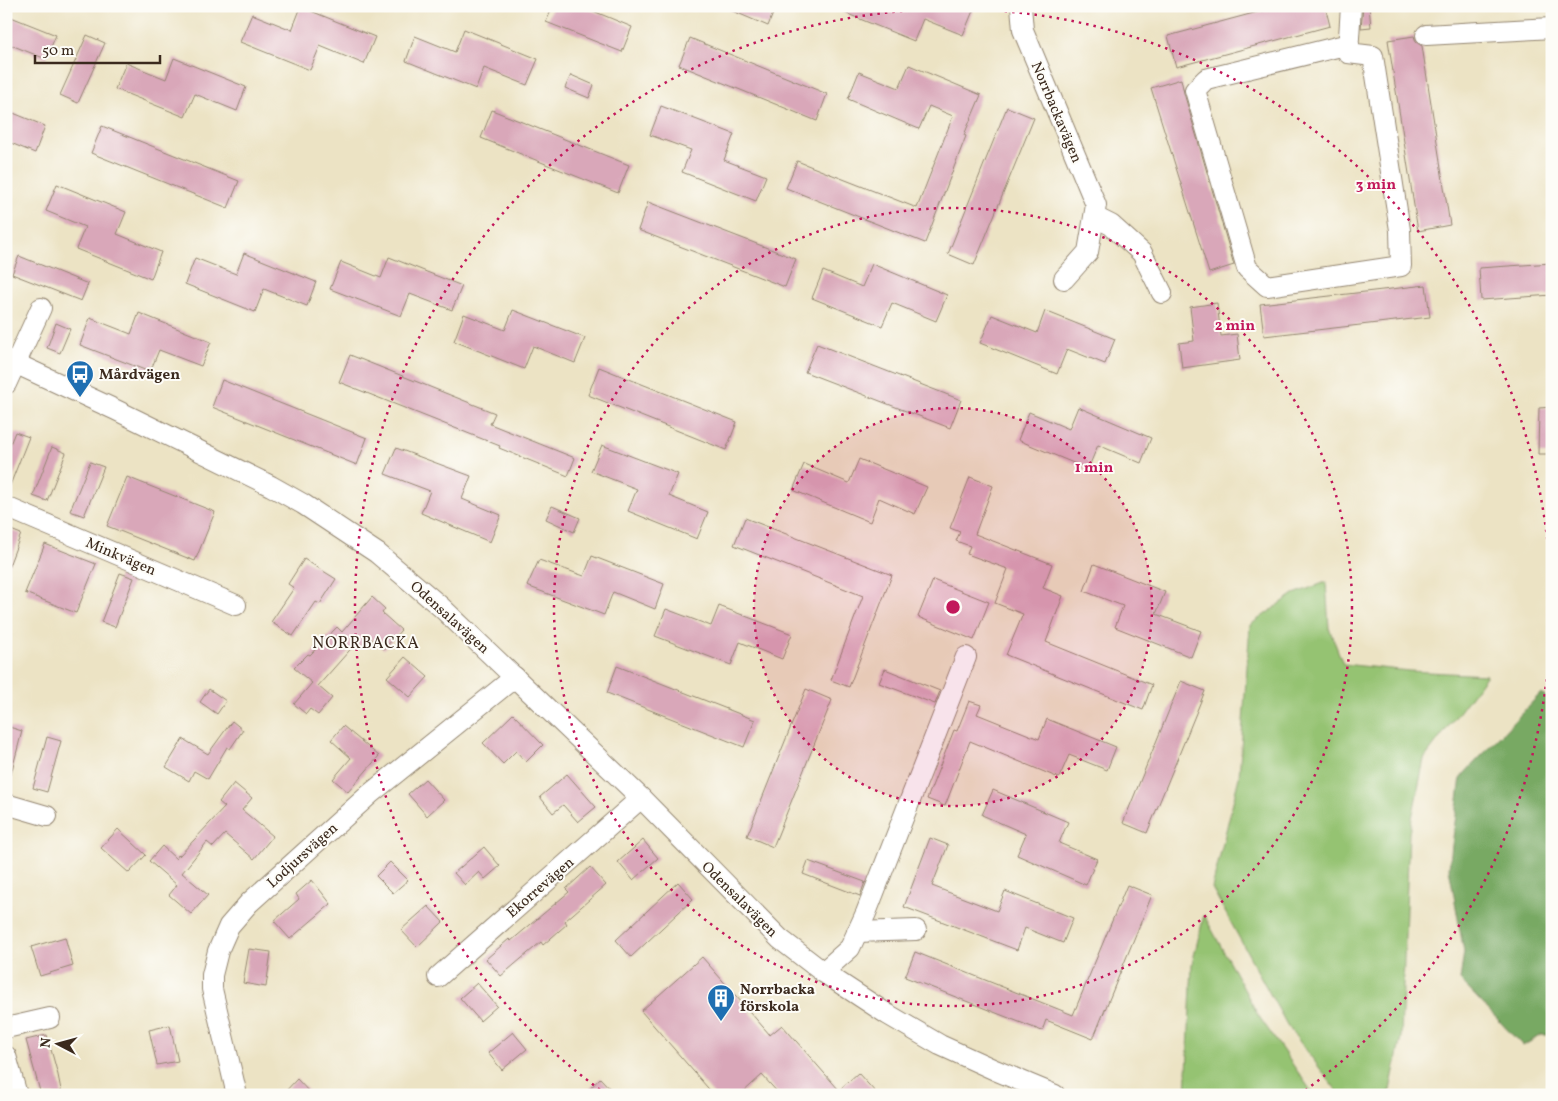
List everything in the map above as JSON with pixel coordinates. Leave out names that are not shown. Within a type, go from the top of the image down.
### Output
[{"type":"street","name":"Norrbackavägen","points":[[1021,6],[1023,30],[1096,205],[1088,252],[1064,279]]},
{"type":"street","points":[[1349,44],[1206,79],[1195,90],[1247,268],[1267,286],[1401,266],[1400,230],[1373,56],[1348,53],[1349,44],[1351,6]]},
{"type":"street","points":[[1426,34],[1552,28]]},
{"type":"street","points":[[1095,217],[1111,225],[1142,253],[1162,293]]},
{"type":"street","points":[[6,384],[11,361],[41,308]]},
{"type":"street","name":"Odensalavägen","points":[[11,361],[271,486],[304,504],[377,553],[442,607],[642,798],[780,939],[823,972],[887,1014],[940,1045],[1055,1095]]},
{"type":"street","name":"Minkvägen","points":[[6,507],[236,605]]},
{"type":"street","points":[[823,972],[850,948],[966,657]]},
{"type":"street","name":"Lodjursvägen","points":[[237,1095],[212,989],[212,975],[218,951],[230,926],[249,903],[370,794],[515,677]]},
{"type":"street","name":"Ekorrevägen","points":[[438,977],[642,798]]},
{"type":"street","points":[[6,804],[47,816]]},
{"type":"street","points":[[857,932],[916,930]]},
{"type":"street","points":[[6,1028],[50,1018]]},
{"type":"street","points":[[6,1056],[17,1095]]},
{"type":"green space","points":[[1326,582],[1329,628],[1343,664],[1409,671],[1487,675],[1424,759],[1409,833],[1401,1037],[1389,1095],[1340,1095],[1287,1025],[1212,888],[1239,777],[1250,625],[1294,594]]},
{"type":"green space","points":[[1541,693],[1552,702],[1552,1035],[1541,1035],[1523,1046],[1460,980],[1464,952],[1449,868],[1461,777]]},
{"type":"green space","points":[[1204,915],[1258,1015],[1314,1095],[1186,1095],[1192,964]]},
{"type":"building","points":[[553,6],[581,6],[632,27],[622,52],[546,22]]},
{"type":"building","points":[[721,6],[776,6],[768,26]]},
{"type":"building","points":[[828,6],[975,6],[963,35],[923,19],[914,41]]},
{"type":"building","points":[[1280,6],[1325,6],[1330,26],[1176,67],[1168,36]]},
{"type":"building","points":[[1363,6],[1369,6],[1371,27],[1361,28]]},
{"type":"building","points":[[301,7],[375,37],[364,64],[320,46],[310,70],[240,42],[252,14],[292,30]]},
{"type":"building","points":[[6,15],[56,35],[46,59],[6,43]]},
{"type":"building","points":[[464,29],[538,59],[527,85],[484,68],[476,89],[406,61],[415,36],[455,52]]},
{"type":"building","points":[[87,35],[105,43],[78,103],[60,95]]},
{"type":"building","points":[[1414,36],[1416,42],[1422,46],[1450,225],[1418,231],[1388,40]]},
{"type":"building","points":[[690,38],[827,94],[817,121],[679,65]]},
{"type":"building","points":[[174,58],[246,87],[237,111],[195,94],[185,117],[115,89],[126,63],[166,79]]},
{"type":"building","points":[[909,65],[981,95],[964,135],[966,136],[925,243],[786,188],[797,161],[917,208],[953,116],[929,106],[919,129],[848,99],[859,72],[899,88]]},
{"type":"building","points":[[571,75],[594,85],[589,98],[565,88]]},
{"type":"building","points":[[1181,79],[1234,265],[1209,273],[1151,88]]},
{"type":"building","points":[[661,106],[734,134],[724,160],[766,176],[756,201],[682,172],[691,150],[650,135]]},
{"type":"building","points":[[1007,107],[1034,118],[974,265],[948,254]]},
{"type":"building","points":[[6,110],[45,126],[35,153],[6,141]]},
{"type":"building","points":[[492,110],[629,165],[618,193],[481,138]]},
{"type":"building","points":[[102,126],[239,181],[228,208],[91,153]]},
{"type":"building","points":[[57,184],[126,212],[117,234],[161,252],[151,279],[76,249],[85,227],[46,211]]},
{"type":"building","points":[[648,202],[796,259],[785,287],[638,230]]},
{"type":"building","points":[[244,253],[316,282],[307,306],[264,289],[255,312],[185,284],[195,258],[236,274]]},
{"type":"building","points":[[19,256],[88,284],[81,301],[12,274]]},
{"type":"building","points":[[389,257],[462,286],[452,310],[410,294],[401,316],[330,289],[341,262],[381,278]]},
{"type":"building","points":[[1552,263],[1552,295],[1481,300],[1479,268]]},
{"type":"building","points":[[872,264],[947,295],[936,321],[892,303],[882,326],[812,298],[823,271],[862,287]]},
{"type":"building","points":[[1426,285],[1430,317],[1264,336],[1260,304]]},
{"type":"building","points":[[1217,303],[1221,336],[1237,334],[1240,360],[1182,368],[1179,343],[1194,341],[1190,307]]},
{"type":"building","points":[[513,310],[585,338],[575,363],[533,346],[524,369],[454,341],[464,314],[505,330]]},
{"type":"building","points":[[1045,311],[1115,339],[1105,364],[1067,349],[1057,374],[980,343],[992,315],[1037,333]]},
{"type":"building","points":[[139,313],[211,342],[201,366],[159,350],[150,372],[80,345],[90,318],[131,334]]},
{"type":"building","points":[[56,323],[70,329],[60,353],[47,348]]},
{"type":"building","points":[[817,344],[961,400],[950,428],[805,372]]},
{"type":"building","points":[[350,355],[495,413],[490,424],[575,458],[568,476],[499,448],[500,446],[339,382]]},
{"type":"building","points":[[599,367],[737,422],[726,450],[588,395]]},
{"type":"building","points":[[222,380],[367,438],[357,465],[212,407]]},
{"type":"building","points":[[1078,407],[1151,438],[1141,463],[1098,445],[1088,469],[1018,440],[1029,412],[1069,429]]},
{"type":"building","points":[[1552,407],[1552,454],[1538,454],[1539,408]]},
{"type":"building","points":[[15,432],[29,437],[7,493],[6,454]]},
{"type":"building","points":[[602,445],[678,474],[669,496],[708,512],[697,539],[628,511],[637,489],[591,471]]},
{"type":"building","points":[[52,447],[66,453],[47,501],[33,496]]},
{"type":"building","points":[[396,448],[471,476],[462,499],[501,515],[490,542],[421,513],[430,491],[385,474]]},
{"type":"building","points":[[859,459],[927,487],[915,514],[879,498],[870,522],[793,490],[804,464],[849,483]]},
{"type":"building","points":[[90,462],[104,467],[84,516],[70,511]]},
{"type":"building","points":[[127,477],[215,512],[195,561],[107,526]]},
{"type":"building","points":[[970,477],[993,486],[975,534],[1052,564],[1043,588],[1063,596],[1046,642],[1152,685],[1143,710],[1006,655],[1023,614],[995,603],[1008,569],[967,554],[970,546],[956,541],[960,532],[950,528]]},
{"type":"building","points":[[552,506],[580,518],[574,532],[546,519]]},
{"type":"building","points":[[745,518],[892,575],[849,687],[831,680],[863,596],[734,545]]},
{"type":"building","points":[[6,528],[21,534],[7,571],[6,571]]},
{"type":"building","points":[[45,544],[96,564],[76,613],[25,593]]},
{"type":"building","points":[[592,556],[664,584],[655,609],[613,592],[604,615],[527,586],[539,560],[584,576]]},
{"type":"building","points":[[304,559],[336,579],[320,604],[316,602],[293,636],[271,622],[294,588],[288,584]]},
{"type":"building","points":[[1094,564],[1165,592],[1156,614],[1201,631],[1191,657],[1115,627],[1123,606],[1084,591]]},
{"type":"building","points":[[120,573],[134,578],[115,627],[101,622]]},
{"type":"building","points":[[933,580],[989,602],[974,640],[918,617]]},
{"type":"building","points":[[372,597],[385,609],[382,613],[401,630],[384,649],[370,638],[361,648],[356,643],[318,686],[332,698],[318,715],[310,709],[306,714],[294,704],[312,683],[294,668],[308,654],[310,655],[337,627],[342,632]]},
{"type":"building","points":[[719,606],[792,634],[782,659],[740,642],[731,665],[655,636],[666,609],[711,626]]},
{"type":"building","points":[[405,657],[428,677],[410,697],[387,677]]},
{"type":"building","points":[[617,666],[755,720],[744,747],[607,693]]},
{"type":"building","points":[[885,669],[940,691],[935,704],[879,683]]},
{"type":"building","points":[[1181,681],[1205,691],[1147,833],[1123,823]]},
{"type":"building","points":[[209,689],[226,701],[217,714],[200,702]]},
{"type":"building","points":[[806,689],[832,700],[773,847],[747,836]]},
{"type":"building","points":[[969,701],[981,705],[977,714],[1039,739],[1047,719],[1116,747],[1107,770],[1069,755],[1059,778],[970,741],[945,806],[927,799],[954,730],[957,731]]},
{"type":"building","points":[[513,714],[543,745],[526,762],[516,751],[503,764],[483,743]]},
{"type":"building","points":[[232,721],[243,730],[230,749],[227,747],[208,779],[194,771],[189,781],[166,767],[183,739],[208,754]]},
{"type":"building","points":[[6,726],[22,731],[11,774],[6,774]]},
{"type":"building","points":[[343,726],[379,756],[348,792],[333,779],[351,758],[331,740]]},
{"type":"building","points":[[47,737],[61,741],[47,792],[33,788]]},
{"type":"building","points":[[567,774],[596,807],[578,822],[563,805],[553,813],[540,797]]},
{"type":"building","points":[[425,779],[444,800],[427,816],[408,794]]},
{"type":"building","points":[[234,783],[252,798],[242,810],[273,836],[254,859],[225,834],[213,847],[207,842],[182,873],[208,895],[191,914],[169,895],[177,885],[149,861],[162,846],[176,859],[225,807],[219,802]]},
{"type":"building","points":[[993,790],[1068,822],[1059,843],[1097,859],[1086,885],[1017,855],[1026,834],[982,815]]},
{"type":"building","points":[[118,829],[146,855],[129,873],[101,848]]},
{"type":"building","points":[[930,838],[948,845],[932,886],[997,911],[1005,891],[1073,918],[1063,943],[1025,928],[1017,950],[904,907]]},
{"type":"building","points":[[643,840],[658,858],[633,880],[618,862]]},
{"type":"building","points":[[484,847],[500,866],[485,879],[479,872],[465,885],[454,873]]},
{"type":"building","points":[[808,861],[865,882],[860,896],[803,874]]},
{"type":"building","points":[[390,862],[408,880],[393,893],[376,876]]},
{"type":"building","points":[[590,867],[606,885],[565,921],[567,924],[543,945],[541,942],[501,976],[486,959],[509,939],[511,941],[569,892],[566,889]]},
{"type":"building","points":[[312,880],[331,904],[290,939],[274,921],[299,899],[296,894]]},
{"type":"building","points":[[678,882],[693,899],[631,957],[616,940]]},
{"type":"building","points":[[1127,885],[1152,895],[1093,1039],[1046,1020],[1042,1031],[905,977],[915,952],[1073,1015]]},
{"type":"building","points":[[428,906],[443,922],[417,947],[401,930]]},
{"type":"building","points":[[65,937],[73,966],[40,976],[31,947]]},
{"type":"building","points":[[249,949],[271,952],[266,987],[243,983]]},
{"type":"building","points":[[702,957],[770,1035],[782,1025],[839,1090],[858,1073],[878,1095],[780,1095],[762,1075],[740,1095],[714,1095],[641,1011]]},
{"type":"building","points":[[477,983],[497,1006],[480,1021],[460,998]]},
{"type":"building","points":[[170,1025],[178,1061],[157,1065],[149,1030]]},
{"type":"building","points":[[513,1032],[527,1049],[502,1070],[488,1053]]},
{"type":"building","points":[[47,1035],[62,1095],[41,1095],[26,1040]]},
{"type":"building","points":[[600,1078],[616,1095],[584,1095]]},
{"type":"building","points":[[297,1079],[312,1095],[282,1095]]},
{"type":"place","name":"Mårdvägen","points":[[80,398]]},
{"type":"place","name":"Norrbacka förskola","points":[[721,1022]]},
{"type":"district","name":"NORRBACKA","points":[[366,642]]}]
